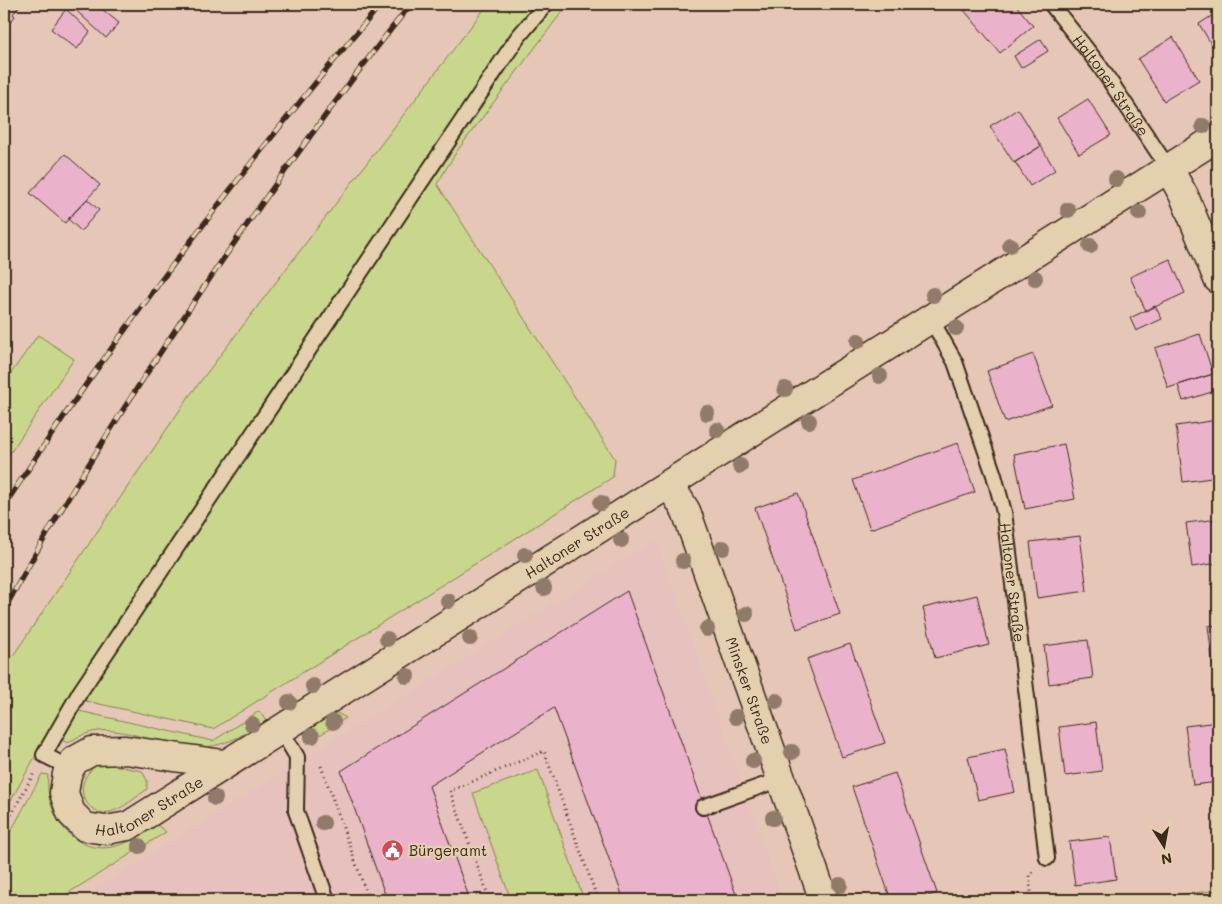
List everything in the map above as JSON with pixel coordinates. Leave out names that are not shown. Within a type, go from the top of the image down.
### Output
[{"type":"street","name":"Haltoner Straße","points":[[223,764],[125,750],[92,751],[74,761],[67,774],[64,793],[71,813],[85,826],[106,830],[128,826],[223,764],[281,730],[670,485],[1218,137]]},
{"type":"street","points":[[1169,169],[1184,196],[1218,279]]},
{"type":"street","name":"Minsker Straße","points":[[670,485],[686,511],[824,900]]},
{"type":"lane","points":[[70,768],[44,755],[80,692],[518,37],[546,4]]},
{"type":"lane","name":"Haltoner Straße","points":[[1051,4],[1099,65],[1169,169]]},
{"type":"lane","name":"Haltoner Straße","points":[[931,319],[955,362],[994,475],[1004,512],[1047,858]]},
{"type":"lane","points":[[281,730],[297,757],[296,811],[328,900]]},
{"type":"lane","points":[[704,807],[781,779]]},
{"type":"path","points":[[490,900],[450,791],[544,751],[598,900]]},
{"type":"path","points":[[4,828],[44,755]]},
{"type":"path","points":[[320,765],[369,900]]},
{"type":"shaded area","points":[[656,539],[783,900],[77,900]]},
{"type":"green space","points":[[488,4],[568,4],[457,151],[437,184],[615,459],[613,477],[213,729],[68,697],[4,813],[4,669],[190,395]]},
{"type":"green space","points":[[38,335],[74,359],[4,462],[4,383]]},
{"type":"green space","points":[[79,711],[213,741],[259,711],[266,721],[230,741],[206,747],[170,745],[136,735],[102,731],[85,734],[68,743],[61,740]]},
{"type":"green space","points":[[335,712],[346,718],[306,744],[304,733]]},
{"type":"green space","points":[[101,763],[142,771],[147,780],[147,789],[129,802],[110,812],[101,812],[93,809],[83,796],[82,787],[91,770]]},
{"type":"green space","points":[[538,770],[584,900],[511,900],[473,793]]},
{"type":"green space","points":[[42,774],[48,775],[48,791],[58,820],[67,832],[78,841],[92,846],[107,848],[123,844],[157,825],[166,832],[57,900],[4,900],[4,844]]},
{"type":"green space","points":[[1218,890],[1218,900],[1137,900]]},
{"type":"building","points":[[4,4],[21,4],[13,14],[15,16],[9,24],[7,22],[4,26]]},
{"type":"building","points":[[69,4],[96,4],[119,23],[106,38]]},
{"type":"building","points":[[959,4],[1015,4],[1033,26],[1000,53]]},
{"type":"building","points":[[66,9],[90,32],[77,49],[51,29]]},
{"type":"building","points":[[1218,12],[1218,55],[1199,24]]},
{"type":"building","points":[[1173,37],[1199,80],[1164,101],[1138,59]]},
{"type":"building","points":[[1041,39],[1048,51],[1021,68],[1014,56]]},
{"type":"building","points":[[1088,99],[1111,135],[1079,154],[1057,118]]},
{"type":"building","points":[[1018,109],[1041,146],[1014,163],[990,126]]},
{"type":"building","points":[[1041,146],[1055,170],[1030,186],[1015,162]]},
{"type":"building","points":[[65,154],[100,185],[65,223],[30,193]]},
{"type":"building","points":[[87,199],[99,210],[81,231],[68,219]]},
{"type":"building","points":[[1170,259],[1185,293],[1146,311],[1130,277]]},
{"type":"building","points":[[1155,306],[1162,319],[1136,331],[1130,318]]},
{"type":"building","points":[[1200,334],[1213,374],[1168,388],[1155,348]]},
{"type":"building","points":[[1033,354],[1052,405],[1005,422],[987,371]]},
{"type":"building","points":[[1213,374],[1218,390],[1183,401],[1178,385]]},
{"type":"building","points":[[1218,420],[1218,477],[1183,482],[1176,426]]},
{"type":"building","points":[[958,443],[975,492],[870,529],[853,480]]},
{"type":"building","points":[[1064,444],[1075,499],[1025,509],[1014,454]]},
{"type":"building","points":[[798,493],[840,614],[797,629],[755,508]]},
{"type":"building","points":[[1218,519],[1218,563],[1192,567],[1186,523]]},
{"type":"building","points":[[1080,536],[1087,591],[1037,598],[1030,542]]},
{"type":"building","points":[[627,591],[738,900],[624,900],[554,708],[429,786],[470,900],[387,900],[341,771]]},
{"type":"building","points":[[977,595],[989,645],[935,658],[923,608]]},
{"type":"building","points":[[1218,625],[1218,665],[1213,665],[1208,626]]},
{"type":"building","points":[[1088,640],[1093,678],[1049,684],[1044,646]]},
{"type":"building","points":[[850,644],[885,743],[842,757],[807,659]]},
{"type":"building","points":[[1096,722],[1102,771],[1065,776],[1059,727]]},
{"type":"building","points":[[1218,722],[1218,782],[1193,785],[1185,726]]},
{"type":"building","points":[[1005,749],[1015,792],[978,800],[968,757]]},
{"type":"building","points":[[895,773],[937,893],[916,900],[891,900],[852,787]]},
{"type":"building","points":[[1110,837],[1116,879],[1075,885],[1069,842]]},
{"type":"railway","points":[[4,506],[92,376],[185,249],[281,125],[381,4]]},
{"type":"railway","points":[[4,610],[75,487],[177,326],[305,143],[411,4]]},
{"type":"place","name":"Bürgeramt","points":[[393,850]]}]
